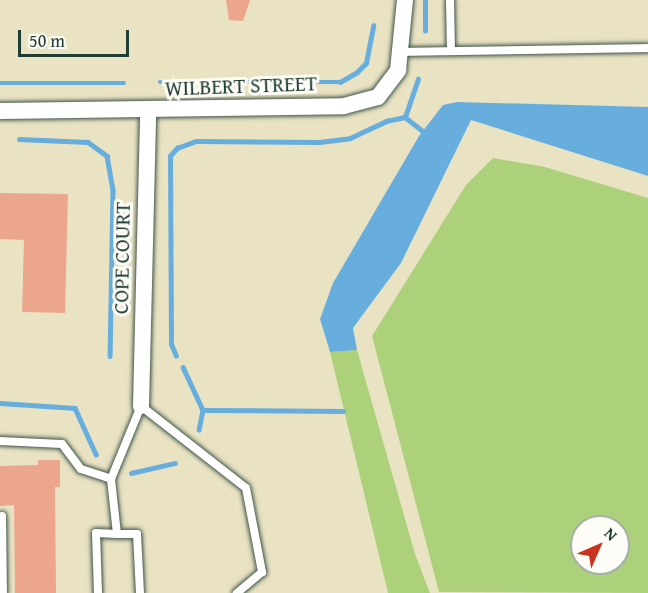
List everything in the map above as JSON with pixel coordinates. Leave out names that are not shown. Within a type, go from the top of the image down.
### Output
[{"type":"street","name":"WILBERT STREET","points":[[0,111],[148,112],[344,106],[378,97],[398,70],[405,0]]},
{"type":"street","name":"COPE COURT","points":[[141,406],[148,112]]},
{"type":"lane","points":[[450,0],[451,51]]},
{"type":"lane","points":[[400,52],[648,48]]},
{"type":"lane","points":[[117,534],[111,479],[141,406],[246,488],[262,572],[237,593]]},
{"type":"lane","points":[[0,441],[62,444],[81,469],[111,479]]},
{"type":"lane","points":[[2,516],[3,593]]},
{"type":"lane","points":[[98,593],[96,533],[137,534],[140,593]]},
{"type":"green space","points":[[493,158],[545,167],[648,198],[648,593],[439,592],[372,336],[466,185]]},
{"type":"green space","points":[[357,350],[415,554],[430,593],[388,593],[330,352]]},
{"type":"water","points":[[457,102],[648,107],[648,176],[471,120],[401,263],[353,328],[357,350],[330,352],[320,319],[333,283],[419,136],[443,105]]},
{"type":"building","points":[[226,0],[250,0],[243,21],[229,20]]},
{"type":"building","points":[[0,193],[68,194],[65,313],[22,312],[24,240],[0,239]]},
{"type":"building","points":[[38,460],[60,460],[60,487],[55,487],[56,593],[15,593],[14,505],[0,506],[0,466],[38,465]]},
{"type":"waterway","points":[[425,0],[425,31]]},
{"type":"waterway","points":[[317,82],[340,82],[357,72],[366,63],[373,26]]},
{"type":"waterway","points":[[176,356],[171,344],[170,156],[177,148],[196,141],[319,142],[350,138],[386,121],[405,117],[418,79]]},
{"type":"waterway","points":[[160,82],[250,82]]},
{"type":"waterway","points":[[0,83],[124,83]]},
{"type":"waterway","points":[[405,117],[423,131]]},
{"type":"waterway","points":[[19,139],[88,142],[107,156],[113,189],[110,356]]},
{"type":"waterway","points":[[183,367],[203,410],[199,430]]},
{"type":"waterway","points":[[0,403],[75,408],[96,454]]},
{"type":"waterway","points":[[203,410],[343,411]]},
{"type":"waterway","points":[[131,473],[175,463]]}]
